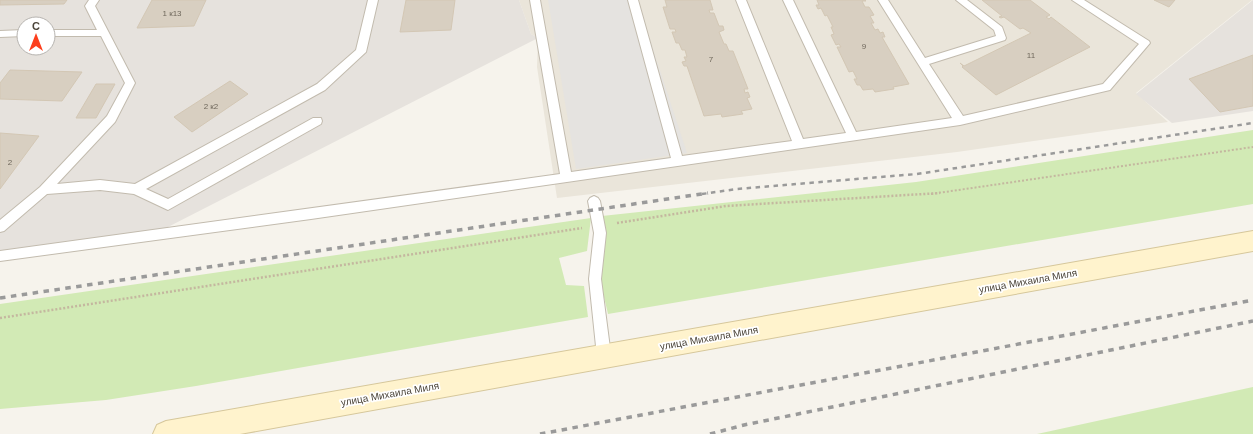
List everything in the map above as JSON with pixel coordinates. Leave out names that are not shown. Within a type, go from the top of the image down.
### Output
[{"type":"main road","name":"улица Михаила Миля","points":[[166,434],[1253,241]]},
{"type":"lane","points":[[0,227],[44,190],[111,120],[130,83],[90,6],[94,0]]},
{"type":"lane","points":[[136,188],[322,86],[360,52],[373,0]]},
{"type":"lane","points":[[536,0],[566,178]]},
{"type":"lane","points":[[633,0],[678,161]]},
{"type":"lane","points":[[741,0],[799,144]]},
{"type":"lane","points":[[788,0],[853,137]]},
{"type":"lane","points":[[883,0],[960,121]]},
{"type":"lane","points":[[922,62],[1001,38],[999,29],[961,0]]},
{"type":"lane","points":[[0,256],[566,178],[960,121],[1106,87],[1145,43],[1077,0]]},
{"type":"lane","points":[[56,33],[104,33]]},
{"type":"lane","points":[[0,34],[16,34]]},
{"type":"lane","points":[[44,190],[100,185],[136,188],[168,205],[317,121]]},
{"type":"lane","points":[[594,201],[600,233],[595,279],[604,356]]},
{"type":"path","points":[[0,318],[726,206],[935,194],[1253,147]]},
{"type":"shaded area","points":[[0,0],[519,0],[531,34],[538,38],[164,229],[0,253]]},
{"type":"shaded area","points":[[519,0],[1252,0],[1136,93],[1168,122],[957,152],[557,198],[537,67],[538,38],[531,34]]},
{"type":"shaded area","points":[[548,0],[637,0],[687,153],[576,169]]},
{"type":"shaded area","points":[[1253,0],[1253,111],[1172,123],[1136,94]]},
{"type":"green space","points":[[1253,130],[1253,204],[608,314],[600,280],[602,216],[916,182]]},
{"type":"green space","points":[[591,218],[587,251],[559,258],[566,285],[584,286],[588,317],[196,386],[106,400],[0,409],[0,304]]},
{"type":"green space","points":[[1253,387],[1253,434],[1037,434]]},
{"type":"building","points":[[0,0],[67,0],[64,4],[0,5]]},
{"type":"building","points":[[152,0],[206,0],[194,26],[137,28]]},
{"type":"building","points":[[406,0],[455,0],[451,30],[400,32]]},
{"type":"building","points":[[665,0],[710,0],[713,10],[709,10],[710,13],[714,13],[719,26],[723,26],[724,30],[719,32],[729,51],[733,51],[748,89],[744,89],[745,93],[748,92],[750,97],[747,98],[752,109],[741,111],[743,114],[722,117],[721,114],[704,116],[687,66],[684,66],[682,62],[686,61],[684,57],[687,57],[685,50],[682,50],[679,43],[676,43],[672,32],[676,32],[675,29],[670,29],[663,7],[667,7]]},
{"type":"building","points":[[817,0],[865,0],[866,1],[862,1],[865,7],[869,7],[874,15],[870,16],[874,23],[871,23],[875,30],[878,29],[880,33],[883,32],[885,37],[882,37],[909,84],[893,87],[894,89],[875,92],[873,89],[863,90],[860,85],[857,85],[854,79],[857,79],[853,71],[849,72],[837,47],[841,47],[839,44],[836,45],[831,35],[834,34],[831,27],[833,27],[827,15],[825,16],[821,8],[818,9],[816,5],[819,5]]},
{"type":"building","points":[[982,0],[1030,0],[1050,15],[1046,17],[1049,19],[1051,17],[1090,47],[996,95],[962,67],[963,66],[960,63],[964,66],[1031,33],[1023,28],[1020,29],[1004,17],[999,17],[1002,16]]},
{"type":"building","points":[[1154,0],[1175,0],[1169,7]]},
{"type":"building","points":[[1253,55],[1253,106],[1220,112],[1189,79]]},
{"type":"building","points":[[10,70],[82,72],[62,101],[0,99],[0,83]]},
{"type":"building","points":[[230,81],[248,94],[192,132],[174,117]]},
{"type":"building","points":[[96,84],[115,84],[96,118],[76,118]]},
{"type":"building","points":[[0,133],[39,136],[0,189]]},
{"type":"railway","points":[[702,194],[737,189],[917,174],[1253,123]]},
{"type":"railway","points":[[0,298],[708,193]]},
{"type":"railway","points":[[540,434],[1253,300]]},
{"type":"railway","points":[[710,434],[744,425],[1253,321]]}]
